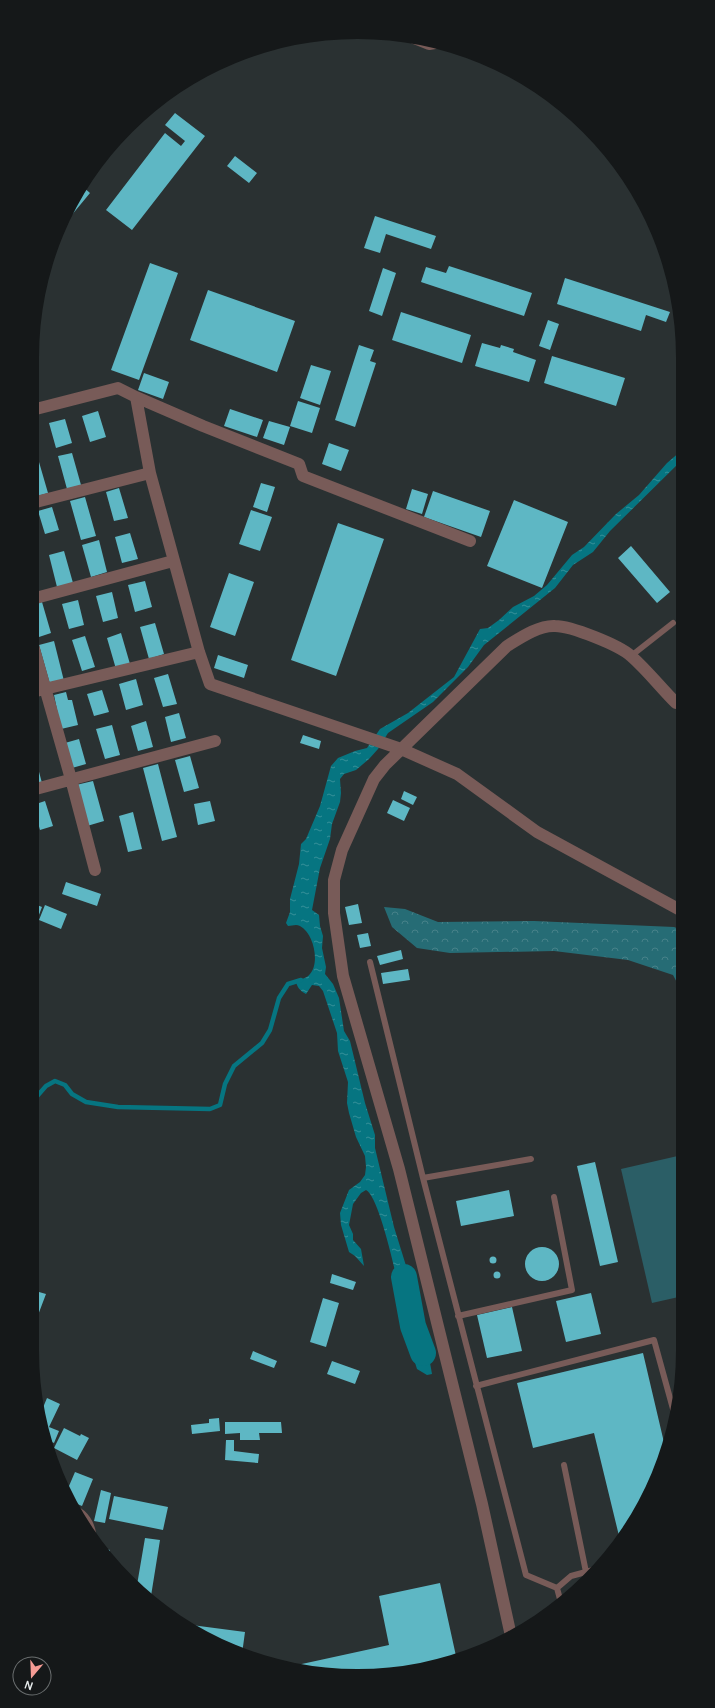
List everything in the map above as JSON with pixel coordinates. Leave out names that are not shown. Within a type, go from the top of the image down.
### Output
[{"type":"street","points":[[39,408],[118,388],[203,426],[299,464],[303,476],[470,540]]},
{"type":"street","points":[[136,397],[150,472],[173,561],[199,652],[210,684],[401,749],[457,774],[537,832],[676,908]]},
{"type":"street","points":[[39,502],[150,472]]},
{"type":"street","points":[[39,597],[173,561]]},
{"type":"street","points":[[510,1630],[482,1504],[399,1169],[343,976],[334,913],[334,880],[342,850],[374,779],[385,764],[507,646],[529,632],[554,626],[582,633],[615,646],[631,656],[676,702]]},
{"type":"street","points":[[39,690],[199,652]]},
{"type":"street","points":[[39,667],[95,870]]},
{"type":"street","points":[[39,788],[215,741]]},
{"type":"lane","points":[[631,656],[673,623]]},
{"type":"lane","points":[[370,962],[458,1316],[526,1575],[557,1588]]},
{"type":"lane","points":[[423,1178],[531,1159]]},
{"type":"lane","points":[[458,1316],[572,1290],[554,1197]]},
{"type":"lane","points":[[476,1386],[654,1340],[671,1403]]},
{"type":"lane","points":[[557,1588],[571,1576],[586,1572],[564,1465]]},
{"type":"lane","points":[[557,1588],[559,1597]]},
{"type":"green space","points":[[384,907],[405,909],[438,922],[534,921],[674,927],[676,928],[676,981],[673,975],[628,960],[554,951],[450,953],[417,948],[392,927]]},
{"type":"shaded area","points":[[676,1156],[676,1298],[652,1303],[621,1169]]},
{"type":"water","points":[[676,455],[676,466],[610,531],[593,552],[573,565],[555,588],[484,645],[468,667],[433,702],[388,733],[378,749],[369,759],[356,770],[344,774],[340,779],[340,802],[332,824],[330,839],[320,868],[312,910],[319,915],[323,936],[322,948],[326,967],[325,974],[333,984],[339,998],[344,1031],[350,1041],[365,1103],[375,1135],[375,1148],[394,1227],[412,1285],[419,1314],[403,1309],[389,1245],[377,1209],[371,1196],[366,1190],[361,1193],[353,1204],[349,1225],[353,1234],[353,1240],[361,1249],[364,1266],[349,1252],[341,1225],[340,1213],[349,1190],[360,1182],[365,1175],[365,1156],[356,1137],[349,1113],[347,1103],[348,1082],[338,1051],[337,1033],[323,991],[319,986],[312,985],[306,994],[299,988],[296,982],[296,980],[305,978],[310,974],[315,963],[314,948],[309,935],[300,926],[288,926],[286,923],[290,912],[290,899],[299,864],[301,844],[306,839],[320,806],[331,766],[338,758],[367,748],[380,729],[408,713],[454,677],[480,629],[488,628],[513,607],[534,596],[547,585],[572,555],[584,547],[616,514],[639,495],[667,463]]},
{"type":"water","points":[[402,1317],[423,1324],[432,1374],[427,1375],[417,1369],[412,1353],[411,1332]]},
{"type":"building","points":[[175,113],[205,136],[132,230],[106,210],[165,133],[181,146],[185,141],[165,125]]},
{"type":"building","points":[[235,156],[257,173],[249,183],[227,166]]},
{"type":"building","points":[[87,190],[90,193],[75,211]]},
{"type":"building","points":[[375,216],[436,236],[431,249],[386,234],[380,253],[364,248]]},
{"type":"building","points":[[150,263],[178,273],[139,380],[111,370]]},
{"type":"building","points":[[449,266],[532,293],[524,316],[421,282],[426,267],[446,273]]},
{"type":"building","points":[[383,268],[396,273],[382,316],[369,311]]},
{"type":"building","points":[[565,278],[670,312],[666,322],[646,315],[641,331],[557,304]]},
{"type":"building","points":[[208,290],[295,321],[277,372],[190,340]]},
{"type":"building","points":[[401,312],[471,335],[462,363],[392,340]]},
{"type":"building","points":[[548,320],[559,324],[550,350],[539,346]]},
{"type":"building","points":[[482,343],[500,348],[501,345],[514,349],[513,352],[536,360],[529,382],[475,366]]},
{"type":"building","points":[[359,345],[374,350],[370,361],[376,363],[355,427],[335,420]]},
{"type":"building","points":[[552,356],[625,378],[616,406],[544,383]]},
{"type":"building","points":[[311,365],[331,371],[320,405],[300,398]]},
{"type":"building","points":[[144,373],[169,382],[163,399],[138,390]]},
{"type":"building","points":[[298,401],[320,408],[312,433],[290,426]]},
{"type":"building","points":[[230,409],[263,420],[257,437],[224,426]]},
{"type":"building","points":[[98,411],[106,437],[90,442],[82,416]]},
{"type":"building","points":[[65,419],[72,443],[56,448],[49,423]]},
{"type":"building","points":[[269,421],[290,427],[284,445],[263,438]]},
{"type":"building","points":[[329,443],[349,450],[341,471],[322,464]]},
{"type":"building","points":[[72,453],[81,485],[67,489],[58,456]]},
{"type":"building","points":[[39,462],[48,493],[39,496]]},
{"type":"building","points":[[261,483],[275,487],[267,512],[253,507]]},
{"type":"building","points":[[119,488],[128,518],[114,521],[106,492]]},
{"type":"building","points":[[412,489],[428,494],[422,514],[406,509]]},
{"type":"building","points":[[433,491],[490,511],[481,537],[424,517]]},
{"type":"building","points":[[85,497],[96,536],[81,540],[70,501]]},
{"type":"building","points":[[514,500],[568,522],[542,588],[487,566]]},
{"type":"building","points":[[52,507],[59,530],[45,534],[39,511]]},
{"type":"building","points":[[251,510],[272,517],[260,551],[239,544]]},
{"type":"building","points":[[338,523],[384,539],[336,676],[291,660]]},
{"type":"building","points":[[130,533],[138,559],[122,563],[115,537]]},
{"type":"building","points":[[99,540],[107,572],[91,577],[82,545]]},
{"type":"building","points":[[631,546],[670,592],[657,603],[618,558]]},
{"type":"building","points":[[64,551],[73,583],[57,587],[49,555]]},
{"type":"building","points":[[229,573],[254,582],[235,636],[210,627]]},
{"type":"building","points":[[145,581],[152,607],[135,612],[128,585]]},
{"type":"building","points":[[112,592],[118,618],[103,622],[96,596]]},
{"type":"building","points":[[78,600],[84,625],[69,629],[62,604]]},
{"type":"building","points":[[42,602],[51,633],[39,637],[39,603]]},
{"type":"building","points":[[155,623],[164,654],[149,659],[140,627]]},
{"type":"building","points":[[121,633],[130,664],[116,669],[107,638]]},
{"type":"building","points":[[85,636],[95,667],[82,671],[72,640]]},
{"type":"building","points":[[54,641],[64,681],[50,684],[39,645]]},
{"type":"building","points":[[218,655],[248,665],[244,678],[214,668]]},
{"type":"building","points":[[168,674],[177,704],[163,707],[154,678]]},
{"type":"building","points":[[136,679],[143,705],[126,710],[119,684]]},
{"type":"building","points":[[102,690],[109,712],[94,716],[87,694]]},
{"type":"building","points":[[66,692],[68,700],[72,700],[78,725],[61,729],[54,695]]},
{"type":"building","points":[[179,713],[186,738],[171,742],[165,717]]},
{"type":"building","points":[[146,721],[153,747],[138,751],[131,726]]},
{"type":"building","points":[[112,725],[120,755],[105,759],[96,729]]},
{"type":"building","points":[[303,735],[321,741],[319,749],[300,743]]},
{"type":"building","points":[[79,739],[86,764],[72,768],[65,743]]},
{"type":"building","points":[[190,756],[199,788],[184,792],[175,760]]},
{"type":"building","points":[[158,764],[177,837],[162,841],[143,768]]},
{"type":"building","points":[[39,772],[42,783],[39,784]]},
{"type":"building","points":[[93,781],[104,821],[87,826],[76,785]]},
{"type":"building","points":[[404,791],[417,797],[413,805],[401,799]]},
{"type":"building","points":[[393,800],[410,808],[404,821],[387,813]]},
{"type":"building","points":[[45,801],[53,826],[40,830],[39,826],[39,803]]},
{"type":"building","points":[[210,801],[215,821],[198,825],[194,804]]},
{"type":"building","points":[[133,812],[142,849],[128,852],[119,816]]},
{"type":"building","points":[[66,882],[101,894],[97,906],[62,894]]},
{"type":"building","points":[[358,904],[362,923],[349,925],[345,907]]},
{"type":"building","points":[[45,905],[67,914],[61,929],[39,920]]},
{"type":"building","points":[[39,906],[42,907],[39,915]]},
{"type":"building","points":[[368,933],[371,946],[360,948],[357,935]]},
{"type":"building","points":[[401,950],[403,959],[380,965],[377,956]]},
{"type":"building","points":[[408,969],[410,980],[383,984],[381,973]]},
{"type":"building","points":[[595,1162],[618,1262],[600,1266],[577,1166]]},
{"type":"building","points":[[509,1190],[514,1216],[461,1226],[456,1201]]},
{"type":"building","points":[[542,1247],[554,1252],[559,1264],[554,1276],[542,1281],[530,1276],[525,1264],[530,1252]]},
{"type":"building","points":[[493,1256],[496,1257],[496,1263],[493,1264],[490,1263],[489,1260],[490,1257]]},
{"type":"building","points":[[497,1271],[500,1272],[500,1278],[497,1279],[494,1278],[493,1275],[494,1272]]},
{"type":"building","points":[[332,1274],[356,1282],[353,1290],[330,1283]]},
{"type":"building","points":[[39,1292],[46,1294],[39,1312]]},
{"type":"building","points":[[591,1293],[601,1334],[566,1342],[556,1301]]},
{"type":"building","points":[[323,1298],[339,1303],[326,1347],[310,1342]]},
{"type":"building","points":[[512,1307],[522,1351],[487,1358],[477,1315]]},
{"type":"building","points":[[253,1351],[277,1361],[274,1368],[250,1359]]},
{"type":"building","points":[[643,1353],[663,1439],[652,1472],[643,1491],[618,1532],[594,1433],[533,1448],[517,1383]]},
{"type":"building","points":[[332,1361],[360,1371],[355,1384],[327,1374]]},
{"type":"building","points":[[47,1398],[60,1404],[49,1427],[59,1431],[54,1443],[50,1433],[44,1405]]},
{"type":"building","points":[[219,1418],[220,1431],[192,1434],[191,1425],[209,1423],[209,1419]]},
{"type":"building","points":[[225,1422],[281,1422],[282,1433],[259,1433],[260,1440],[240,1440],[240,1433],[225,1434]]},
{"type":"building","points":[[64,1428],[80,1436],[81,1434],[89,1438],[77,1460],[54,1447]]},
{"type":"building","points":[[226,1440],[234,1440],[234,1451],[259,1454],[258,1463],[225,1460]]},
{"type":"building","points":[[75,1472],[93,1479],[82,1506],[79,1505],[69,1485]]},
{"type":"building","points":[[101,1490],[111,1493],[105,1523],[94,1521]]},
{"type":"building","points":[[114,1496],[168,1507],[163,1530],[109,1519]]},
{"type":"building","points":[[145,1538],[160,1540],[151,1593],[138,1581]]},
{"type":"building","points":[[440,1583],[455,1653],[420,1663],[378,1668],[337,1668],[302,1664],[389,1645],[379,1596]]},
{"type":"building","points":[[198,1626],[245,1632],[243,1648]]},
{"type":"waterway","points":[[39,1094],[46,1086],[55,1081],[65,1085],[72,1094],[86,1102],[118,1107],[210,1109],[220,1105],[225,1084],[234,1066],[262,1043],[270,1030],[279,998],[288,984],[301,980]]},
{"type":"waterway","points":[[404,1277],[413,1326],[423,1353]]}]
